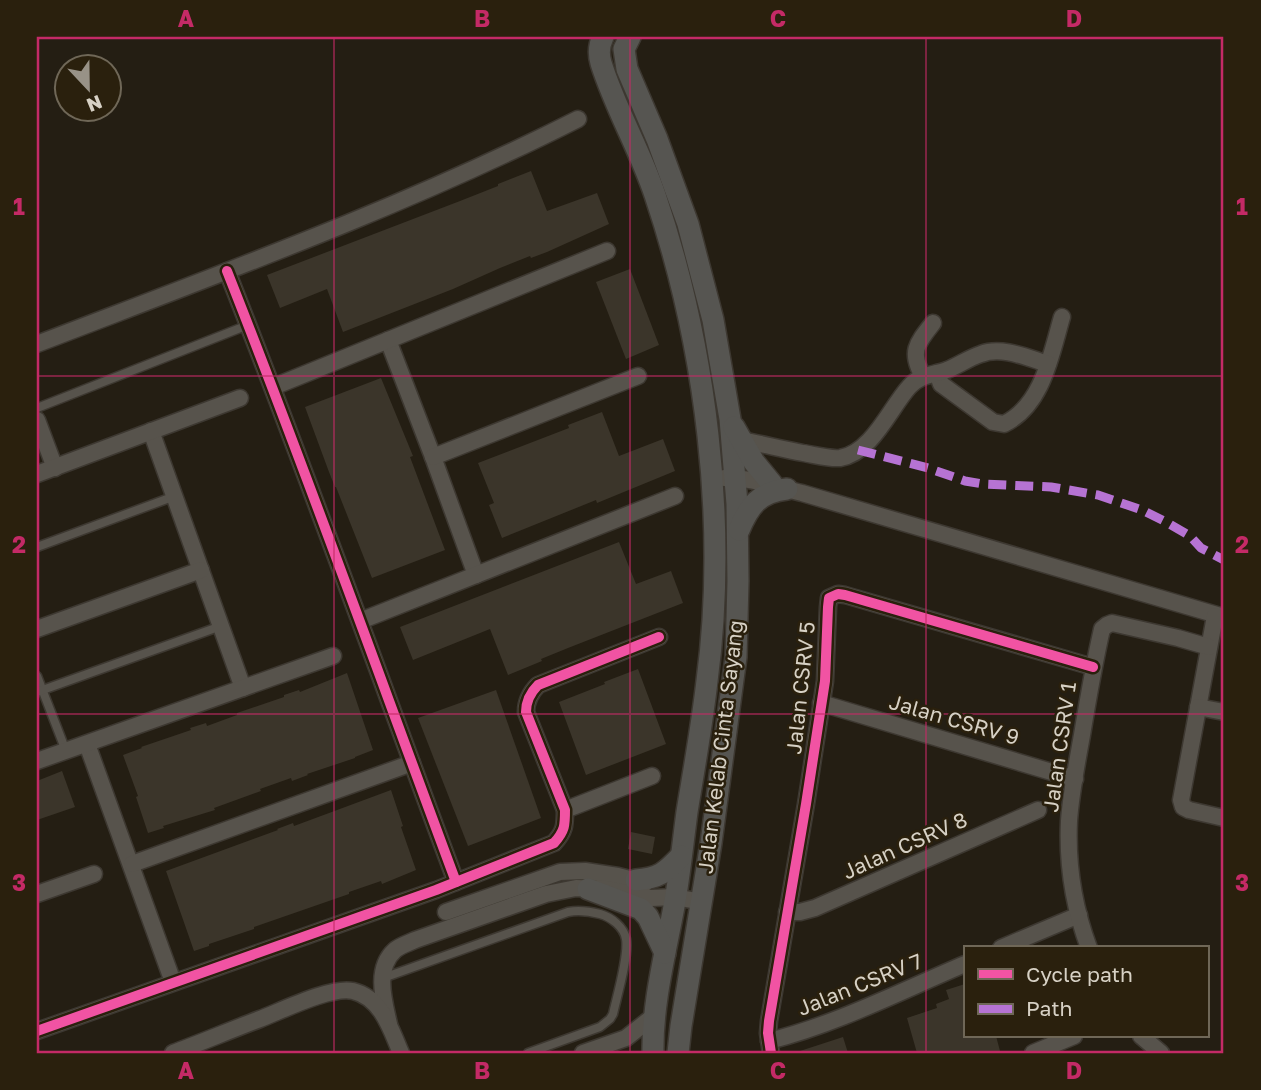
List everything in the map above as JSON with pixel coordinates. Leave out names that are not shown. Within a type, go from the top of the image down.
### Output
[{"type":"main road","name":"Jalan Kelab Cinta Sayang","points":[[603,37],[599,48],[601,63],[646,171],[680,279],[701,385],[711,478],[714,543],[712,636],[675,897],[655,1015],[653,1053]]},
{"type":"main road","name":"Jalan Kelab Cinta Sayang","points":[[630,37],[624,49],[627,69],[657,139],[692,236],[713,320],[730,419],[738,533],[736,657],[678,1053]]},
{"type":"main road","points":[[730,419],[759,470],[780,487],[758,500],[747,512],[738,533]]},
{"type":"main road","points":[[636,880],[661,875],[681,856]]},
{"type":"main road","points":[[589,889],[641,909],[648,917],[666,953]]},
{"type":"street","points":[[37,344],[387,206],[479,167],[578,119]]},
{"type":"street","points":[[273,387],[607,251]]},
{"type":"street","points":[[227,271],[273,387],[412,763],[460,881],[475,903]]},
{"type":"street","points":[[933,323],[916,347],[917,364],[1000,425],[1009,422],[1038,393],[1062,317]]},
{"type":"street","points":[[388,340],[476,575]]},
{"type":"street","points":[[741,440],[814,455],[842,457],[858,450],[882,425],[911,384],[930,375],[992,351],[1048,364]]},
{"type":"street","points":[[433,457],[638,376]]},
{"type":"street","points":[[37,474],[240,398]]},
{"type":"street","points":[[37,420],[55,468]]},
{"type":"street","points":[[151,431],[243,688]]},
{"type":"street","points":[[711,478],[735,478],[780,487],[1220,617],[1209,647],[1181,800],[1183,807],[1189,810],[1224,818]]},
{"type":"street","points":[[360,621],[675,496]]},
{"type":"street","points":[[37,629],[201,570]]},
{"type":"street","name":"Jalan CSRV 5","points":[[770,1047],[769,1021],[821,703],[830,598],[838,594],[1093,667]]},
{"type":"street","points":[[1178,638],[1187,608]]},
{"type":"street","name":"Jalan CSRV 1","points":[[1088,946],[1074,894],[1069,822],[1093,667],[1102,629],[1112,623],[1209,647]]},
{"type":"street","points":[[37,1031],[436,890],[554,843],[562,835],[565,826],[565,810],[526,712],[530,694],[538,685],[659,637]]},
{"type":"street","points":[[37,761],[333,656]]},
{"type":"street","name":"Jalan CSRV 9","points":[[821,703],[1075,779]]},
{"type":"street","points":[[1198,707],[1224,712]]},
{"type":"street","points":[[87,744],[173,982]]},
{"type":"street","points":[[132,864],[412,763]]},
{"type":"street","points":[[565,810],[652,776]]},
{"type":"street","name":"Jalan CSRV 8","points":[[787,912],[815,908],[1038,810]]},
{"type":"street","points":[[401,1053],[389,1024],[382,994],[382,978],[388,959],[396,949],[475,903],[561,872],[585,871],[636,880],[675,897]]},
{"type":"street","points":[[37,894],[94,874]]},
{"type":"street","points":[[449,919],[576,888],[702,902]]},
{"type":"street","points":[[436,890],[449,919]]},
{"type":"street","points":[[1006,946],[1079,915]]},
{"type":"street","name":"Jalan CSRV 7","points":[[770,1047],[790,1036],[964,964]]},
{"type":"street","points":[[173,1053],[313,998],[351,990],[379,1008],[389,1024]]},
{"type":"street","points":[[583,1053],[626,1038],[655,1015]]},
{"type":"street","points":[[1032,1053],[1069,1038]]},
{"type":"street","points":[[1143,1038],[1161,1053]]},
{"type":"lane","points":[[37,408],[248,325]]},
{"type":"lane","points":[[37,547],[174,496]]},
{"type":"lane","points":[[39,691],[220,625]]},
{"type":"lane","points":[[37,676],[39,691],[66,751]]},
{"type":"lane","points":[[382,978],[568,912],[588,911],[611,919],[623,930],[627,940],[623,974],[610,1019],[600,1027],[528,1053]]},
{"type":"building","points":[[531,171],[547,211],[597,193],[609,224],[547,252],[531,258],[530,256],[343,332],[327,289],[280,308],[267,275]]},
{"type":"building","points":[[630,269],[659,345],[626,359],[596,282]]},
{"type":"building","points":[[381,378],[413,456],[410,457],[445,550],[372,578],[305,407]]},
{"type":"building","points":[[602,412],[619,456],[663,439],[675,471],[502,538],[489,505],[494,503],[478,463],[569,428],[568,425]]},
{"type":"building","points":[[619,542],[636,584],[671,571],[683,603],[541,659],[542,661],[508,675],[490,629],[413,660],[400,627]]},
{"type":"building","points":[[638,669],[666,744],[586,775],[559,702]]},
{"type":"building","points":[[347,673],[373,750],[292,781],[291,778],[260,789],[261,791],[214,808],[215,810],[148,833],[123,755],[191,730],[190,728],[206,723],[207,726]]},
{"type":"building","points":[[496,690],[541,818],[468,846],[418,718]]},
{"type":"building","points":[[62,771],[75,807],[37,820],[37,781]]},
{"type":"building","points":[[391,790],[416,870],[382,884],[381,881],[349,892],[194,951],[166,871],[293,823],[294,826]]},
{"type":"building","points":[[631,832],[655,837],[652,854],[628,849]]},
{"type":"building","points":[[964,984],[964,1038],[997,1038],[1000,1051],[917,1053],[907,1018],[937,1008],[936,1004],[949,999],[946,990]]},
{"type":"building","points":[[843,1037],[848,1053],[800,1053],[800,1051]]},
{"type":"marked path","points":[[858,450],[928,468],[965,481],[1051,487],[1098,495],[1142,510],[1166,522],[1190,536],[1201,548],[1224,560]]},
{"type":"cycle path","points":[[227,271],[315,499],[456,882]]},
{"type":"cycle path","points":[[771,1053],[769,1021],[825,681],[829,598],[838,594],[845,595],[1093,667]]},
{"type":"cycle path","points":[[37,1031],[436,890],[554,843],[564,828],[565,810],[526,712],[529,697],[538,685],[659,637]]}]
